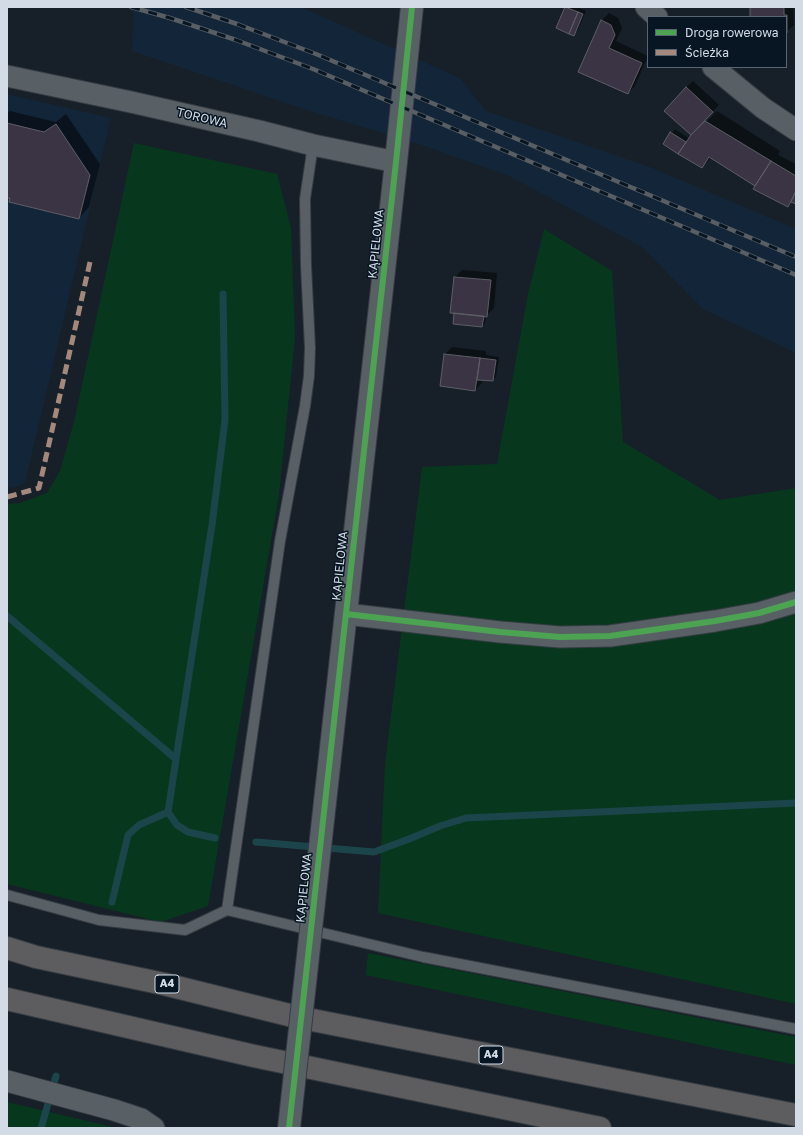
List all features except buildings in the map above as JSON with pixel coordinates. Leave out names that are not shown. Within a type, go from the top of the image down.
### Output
[{"type":"highway","name":"A4","points":[[7,948],[36,957],[164,984],[297,1016],[796,1115]]},
{"type":"highway","points":[[7,999],[254,1056],[600,1128]]},
{"type":"street","name":"KĄPIELOWA","points":[[289,1128],[412,7]]},
{"type":"street","points":[[646,7],[655,16]]},
{"type":"street","points":[[714,68],[763,108],[796,130]]},
{"type":"street","name":"TOROWA","points":[[7,76],[131,102],[259,131],[313,145],[396,162]]},
{"type":"street","points":[[346,614],[500,632],[560,636],[610,636],[759,613],[796,602]]},
{"type":"street","points":[[7,1081],[114,1110],[141,1119],[154,1128]]},
{"type":"lane","points":[[226,910],[280,541],[305,406],[309,376],[310,348],[306,265],[306,199],[313,145]]},
{"type":"lane","points":[[7,895],[99,920],[185,930],[226,910],[423,957],[796,1029]]},
{"type":"shaded area","points":[[134,7],[301,7],[460,78],[486,111],[650,167],[796,229],[796,353],[703,309],[642,247],[509,176],[419,144],[310,111],[132,51]]},
{"type":"shaded area","points":[[7,94],[111,118],[25,483],[14,488],[7,486]]},
{"type":"green space","points":[[134,143],[277,174],[291,228],[295,337],[279,494],[208,906],[161,922],[7,884],[7,504],[20,503],[47,493],[60,471],[74,422]]},
{"type":"green space","points":[[544,229],[612,271],[623,442],[720,500],[796,488],[796,1004],[378,913],[385,763],[422,467],[497,464],[528,294]]},
{"type":"green space","points":[[368,953],[796,1037],[796,1065],[366,975]]},
{"type":"green space","points":[[7,1102],[117,1128],[7,1128]]},
{"type":"waterway","points":[[176,759],[212,525],[225,420],[223,294]]},
{"type":"waterway","points":[[7,616],[176,759],[168,812],[177,825],[188,832],[215,838]]},
{"type":"waterway","points":[[256,842],[374,852],[440,826],[466,818],[796,803]]},
{"type":"waterway","points":[[112,902],[128,835],[139,825],[168,812]]},
{"type":"waterway","points":[[41,1128],[56,1076]]},
{"type":"railway","points":[[131,7],[236,40],[313,69],[796,275]]},
{"type":"railway","points":[[186,7],[237,24],[316,54],[796,257]]},
{"type":"marked path","points":[[7,497],[39,488],[90,262]]},
{"type":"cycle path","points":[[289,1128],[412,7]]},
{"type":"cycle path","points":[[346,614],[500,632],[560,637],[610,636],[759,613],[796,602]]}]
